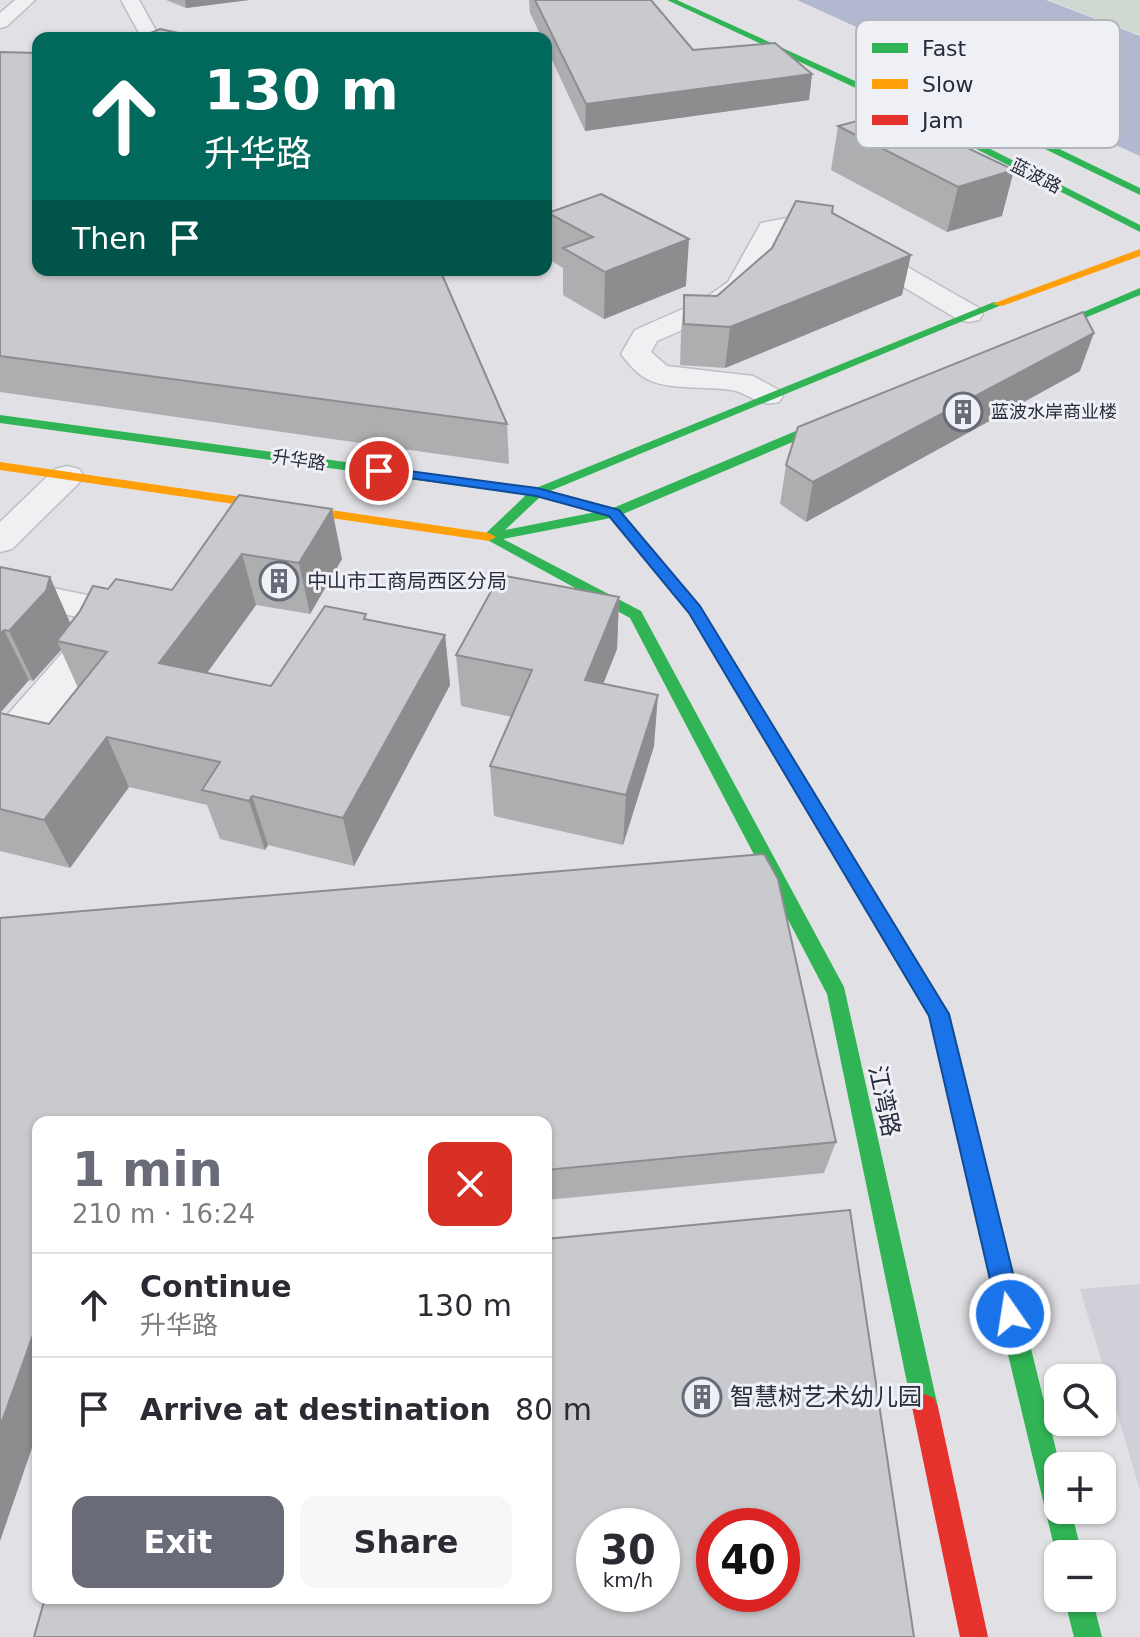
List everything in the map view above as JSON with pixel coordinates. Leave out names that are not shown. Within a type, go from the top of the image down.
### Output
[{"type":"street","points":[[0,22],[26,0]]},
{"type":"street","points":[[130,0],[148,32]]},
{"type":"street","name":"蓝波路","points":[[671,0],[856,85]]},
{"type":"street","name":"蓝波路","points":[[981,148],[1140,229]]},
{"type":"street","name":"蓝波路","points":[[1050,148],[1140,192]]},
{"type":"street","points":[[823,425],[742,382],[659,374],[636,354],[645,336],[711,307],[739,287],[770,228],[798,223],[827,231],[1006,338],[1140,291]]},
{"type":"street","points":[[489,537],[537,492],[969,314],[1140,252]]},
{"type":"street","points":[[0,466],[489,537],[614,513],[865,407]]},
{"type":"street","name":"升华路","points":[[0,419],[537,492],[614,513]]},
{"type":"street","points":[[0,541],[67,476]]},
{"type":"street","points":[[614,513],[695,610],[939,1014],[1065,1540]]},
{"type":"street","name":"江湾路","points":[[489,537],[636,615],[837,993],[974,1637]]},
{"type":"street","points":[[0,589],[98,609],[95,632],[87,649],[0,750]]},
{"type":"street","points":[[1082,1612],[1088,1637]]},
{"type":"shaded area","points":[[1049,0],[1140,0],[1140,35],[1120,27],[1120,20],[1101,20]]},
{"type":"shaded area","points":[[1140,1284],[1140,1490],[1116,1410],[1116,1364],[1102,1364],[1080,1289]]},
{"type":"water","points":[[797,0],[1046,0],[1098,20],[856,20],[856,27]]},
{"type":"water","points":[[1120,28],[1140,36],[1140,156],[1120,147]]},
{"type":"building","points":[[535,0],[651,0],[693,50],[775,43],[812,74],[586,104]]},
{"type":"building","points":[[0,52],[32,53],[32,276],[443,276],[507,424],[0,356]]},
{"type":"building","points":[[856,121],[856,135],[838,126]]},
{"type":"building","points":[[881,148],[968,148],[1014,170],[958,187]]},
{"type":"building","points":[[601,194],[689,239],[605,272],[563,248],[593,237],[552,215],[552,212]]},
{"type":"building","points":[[796,201],[833,206],[832,213],[911,255],[730,327],[684,324],[684,295],[717,296],[772,248]]},
{"type":"building","points":[[1083,312],[1094,333],[813,482],[786,465],[798,427]]},
{"type":"building","points":[[239,495],[332,509],[299,563],[242,554],[159,663],[271,686],[325,606],[366,614],[364,619],[445,635],[343,818],[252,796],[249,801],[202,790],[220,762],[107,737],[44,820],[0,809],[0,713],[49,724],[107,652],[57,641],[80,611],[93,586],[108,589],[116,579],[172,590]]},
{"type":"building","points":[[0,567],[50,577],[46,591],[9,631],[4,630],[0,634]]},
{"type":"building","points":[[500,575],[619,597],[585,680],[658,695],[626,795],[490,766],[532,670],[456,655]]},
{"type":"building","points":[[764,854],[778,879],[836,1142],[552,1169],[552,1116],[32,1116],[32,1338],[0,1427],[0,918]]},
{"type":"building","name":"智慧树艺术幼儿园","points":[[850,1210],[914,1637],[34,1637],[43,1604],[552,1604],[552,1238]]},
{"type":"traffic: fast","points":[[671,0],[856,85]]},
{"type":"traffic: fast","points":[[981,148],[1140,229]]},
{"type":"traffic: fast","points":[[1050,148],[1140,192]]},
{"type":"traffic: fast","points":[[1028,338],[1140,291]]},
{"type":"traffic: fast","points":[[850,413],[614,513],[489,537],[537,492],[998,304]]},
{"type":"traffic: fast","points":[[0,419],[537,492],[614,513],[695,610],[817,812]]},
{"type":"traffic: fast","points":[[489,537],[636,615],[837,993],[925,1407]]},
{"type":"traffic: fast","points":[[1006,1296],[1065,1540]]},
{"type":"traffic: fast","points":[[1082,1612],[1088,1637]]},
{"type":"traffic: slow","points":[[998,304],[1140,252]]},
{"type":"traffic: slow","points":[[0,466],[489,537]]},
{"type":"traffic: slow","points":[[817,812],[939,1014],[1006,1296]]},
{"type":"traffic: jam","points":[[925,1407],[974,1637]]},
{"type":"place","name":"蓝波水岸商业楼","points":[[963,412]]},
{"type":"place","name":"中山市工商局西区分局","points":[[279,581]]},
{"type":"place","name":"智慧树艺术幼儿园","points":[[702,1397]]},
{"type":"route","points":[[379,471],[537,492],[614,513],[695,610],[939,1014],[1010,1314]]}]
